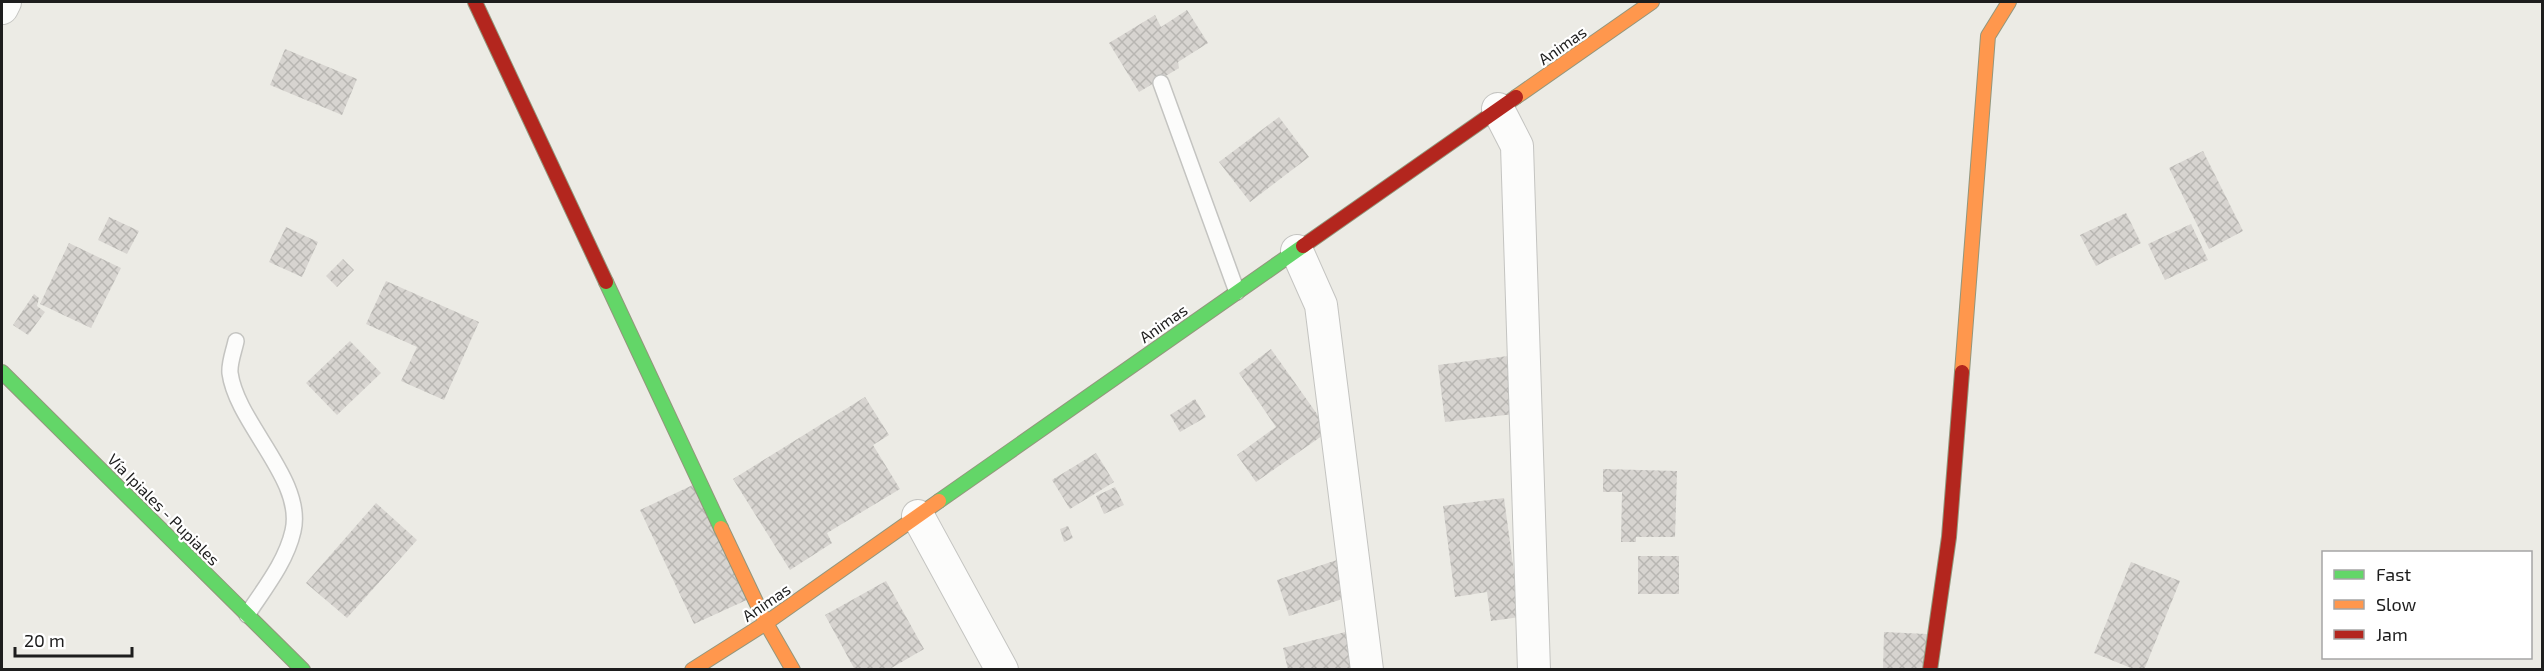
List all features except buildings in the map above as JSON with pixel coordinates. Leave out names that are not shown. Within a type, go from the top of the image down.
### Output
[{"type":"street","points":[[2,8],[5,2]]},
{"type":"street","points":[[475,2],[766,622],[793,669]]},
{"type":"street","name":"Animas","points":[[692,669],[766,622],[1652,2]]},
{"type":"street","points":[[1930,669],[1949,537],[1988,36],[2009,2]]},
{"type":"street","points":[[1498,109],[1517,146],[1534,669]]},
{"type":"street","points":[[1297,251],[1321,305],[1367,669]]},
{"type":"street","name":"Vía Ipiales - Pupiales","points":[[2,372],[303,669]]},
{"type":"street","points":[[918,516],[1002,669]]},
{"type":"lane","points":[[1161,83],[1237,292]]},
{"type":"lane","points":[[236,341],[230,371],[239,403],[270,453],[293,502],[294,530],[286,554],[247,615]]},
{"type":"traffic: fast","points":[[939,501],[1303,246]]},
{"type":"traffic: fast","points":[[606,282],[721,528]]},
{"type":"traffic: fast","points":[[2,372],[303,670]]},
{"type":"traffic: slow","points":[[1516,97],[1652,2]]},
{"type":"traffic: slow","points":[[1962,372],[1988,36],[2009,2]]},
{"type":"traffic: slow","points":[[692,670],[766,623],[939,501]]},
{"type":"traffic: slow","points":[[721,528],[766,623],[793,670]]},
{"type":"traffic: jam","points":[[475,2],[606,282]]},
{"type":"traffic: jam","points":[[1303,246],[1516,97]]},
{"type":"traffic: jam","points":[[1930,670],[1949,537],[1962,372]]}]
